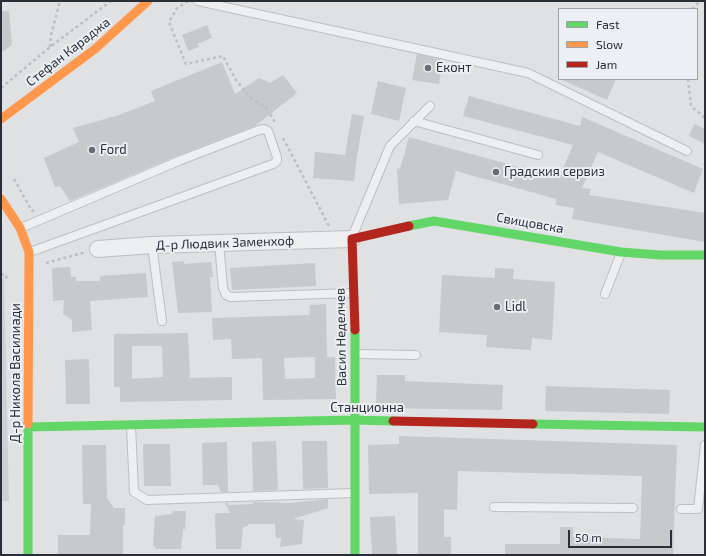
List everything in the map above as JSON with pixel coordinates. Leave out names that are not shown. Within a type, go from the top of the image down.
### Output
[{"type":"street","name":"Стефан Караджа","points":[[1,119],[95,49],[148,1]]},
{"type":"street","name":"Д-р Никола Василиади","points":[[1,200],[20,228],[29,252],[28,555]]},
{"type":"street","name":"Свищовска","points":[[352,239],[434,221],[621,252],[660,255],[705,255]]},
{"type":"street","name":"Д-р Людвик Заменхоф","points":[[98,249],[219,243],[352,239]]},
{"type":"street","name":"Васил Неделчев","points":[[352,239],[355,354],[355,555]]},
{"type":"street","name":"Станционна","points":[[28,427],[354,420],[705,427]]},
{"type":"lane","points":[[198,1],[528,73],[687,151]]},
{"type":"lane","points":[[352,239],[390,146],[430,106]]},
{"type":"lane","points":[[414,121],[538,155]]},
{"type":"lane","points":[[20,228],[181,160],[259,130],[264,129],[268,131],[277,157],[277,161],[273,164],[29,252]]},
{"type":"lane","points":[[219,243],[223,288],[226,295],[231,297],[353,293]]},
{"type":"lane","points":[[152,246],[162,321]]},
{"type":"lane","points":[[605,294],[621,252]]},
{"type":"lane","points":[[355,354],[416,355]]},
{"type":"lane","points":[[131,425],[134,492],[147,500],[354,493]]},
{"type":"lane","points":[[681,509],[698,509],[705,446]]},
{"type":"lane","points":[[494,507],[633,508]]},
{"type":"path","points":[[50,47],[51,35],[60,1]]},
{"type":"path","points":[[1,88],[50,47],[111,1]]},
{"type":"path","points":[[188,1],[177,8],[169,22],[186,64],[223,56],[236,80],[251,98],[268,109]]},
{"type":"path","points":[[688,80],[691,106],[705,118]]},
{"type":"path","points":[[270,114],[278,127]]},
{"type":"path","points":[[281,134],[336,239]]},
{"type":"path","points":[[14,179],[32,211],[39,208]]},
{"type":"path","points":[[45,263],[98,249]]},
{"type":"path","points":[[1,275],[5,274],[8,278]]},
{"type":"shaded area","points":[[1,278],[4,278],[9,501],[1,501]]},
{"type":"building","points":[[1,11],[9,11],[12,45],[1,53]]},
{"type":"building","points":[[207,25],[212,38],[197,44],[199,47],[188,51],[182,35]]},
{"type":"building","name":"Еконт","points":[[417,54],[443,60],[439,84],[412,80]]},
{"type":"building","points":[[222,62],[235,94],[259,78],[270,83],[283,75],[297,93],[255,126],[179,155],[70,201],[60,186],[55,187],[44,158],[79,142],[73,128],[119,115],[155,101],[151,91]]},
{"type":"building","points":[[562,80],[616,80],[607,100]]},
{"type":"building","points":[[378,81],[406,88],[399,121],[371,114]]},
{"type":"building","points":[[469,96],[580,126],[582,117],[703,169],[694,193],[598,152],[582,188],[591,189],[589,195],[705,213],[705,242],[572,219],[574,208],[556,205],[556,199],[456,171],[448,200],[399,204],[397,168],[400,169],[409,137],[559,178],[573,145],[463,116]]},
{"type":"building","points":[[352,114],[364,116],[354,181],[313,178],[315,152],[345,155]]},
{"type":"building","points":[[694,124],[705,129],[705,144],[689,136]]},
{"type":"building","points":[[184,261],[184,264],[211,262],[213,277],[210,277],[212,312],[178,313],[172,262]]},
{"type":"building","points":[[315,263],[316,286],[232,290],[230,268]]},
{"type":"building","points":[[70,267],[71,277],[76,277],[76,281],[100,281],[100,276],[146,273],[148,297],[90,301],[92,330],[72,332],[72,320],[63,314],[64,300],[53,301],[52,268]]},
{"type":"building","name":"Lidl","points":[[495,268],[514,269],[513,279],[555,282],[552,340],[532,338],[531,350],[486,347],[487,335],[439,332],[442,275],[495,278]]},
{"type":"building","points":[[326,304],[327,357],[335,357],[336,399],[263,400],[262,358],[232,359],[231,339],[213,340],[212,318],[309,315],[310,305]],"holes":[[[315,357],[315,378],[285,379],[284,358]]]},
{"type":"building","points":[[188,333],[190,378],[232,377],[232,400],[120,402],[120,387],[114,387],[114,334]],"holes":[[[132,346],[162,346],[163,377],[132,379]]]},
{"type":"building","points":[[89,359],[90,404],[66,404],[65,360]]},
{"type":"building","points":[[377,375],[405,375],[405,381],[503,385],[502,410],[382,408],[376,404]]},
{"type":"building","points":[[546,386],[670,390],[669,414],[545,411]]},
{"type":"building","points":[[399,436],[677,445],[673,555],[505,555],[505,544],[560,544],[560,527],[573,527],[573,537],[640,539],[642,476],[458,471],[457,510],[444,509],[444,537],[451,537],[451,555],[418,555],[418,493],[369,494],[368,445],[399,444]]},
{"type":"building","points":[[276,441],[278,490],[253,491],[252,442]]},
{"type":"building","points":[[302,441],[327,441],[328,488],[303,489]]},
{"type":"building","points":[[227,442],[228,492],[221,492],[218,485],[203,485],[202,443]]},
{"type":"building","points":[[143,444],[170,444],[171,486],[144,486]]},
{"type":"building","points":[[82,445],[106,445],[107,498],[114,508],[125,508],[125,526],[123,525],[123,555],[58,555],[58,535],[90,535],[91,504],[83,504]]},
{"type":"building","points":[[328,499],[328,508],[293,519],[304,520],[302,544],[280,547],[281,538],[276,538],[275,524],[248,524],[248,526],[243,527],[241,549],[216,549],[215,515],[217,513],[230,513],[225,503],[228,503],[228,505],[253,504],[253,502],[289,503]]},
{"type":"building","points":[[173,511],[186,511],[185,529],[183,530],[181,549],[155,549],[155,546],[153,546],[155,516],[172,514]]},
{"type":"building","points":[[395,516],[397,555],[372,555],[370,517]]},
{"type":"traffic: fast","points":[[409,226],[434,221],[621,252],[660,255],[705,255]]},
{"type":"traffic: fast","points":[[355,330],[355,555]]},
{"type":"traffic: fast","points":[[28,427],[354,420],[393,421]]},
{"type":"traffic: fast","points":[[28,424],[28,555]]},
{"type":"traffic: fast","points":[[533,424],[705,427]]},
{"type":"traffic: slow","points":[[1,119],[95,49],[148,1]]},
{"type":"traffic: slow","points":[[1,199],[20,228],[29,252],[28,424]]},
{"type":"traffic: jam","points":[[355,330],[352,239],[409,226]]},
{"type":"traffic: jam","points":[[393,421],[533,424]]},
{"type":"place","name":"Еконт","points":[[428,68]]},
{"type":"place","name":"Ford","points":[[92,150]]},
{"type":"place","name":"Градския сервиз","points":[[496,172]]},
{"type":"place","name":"Lidl","points":[[497,307]]}]
